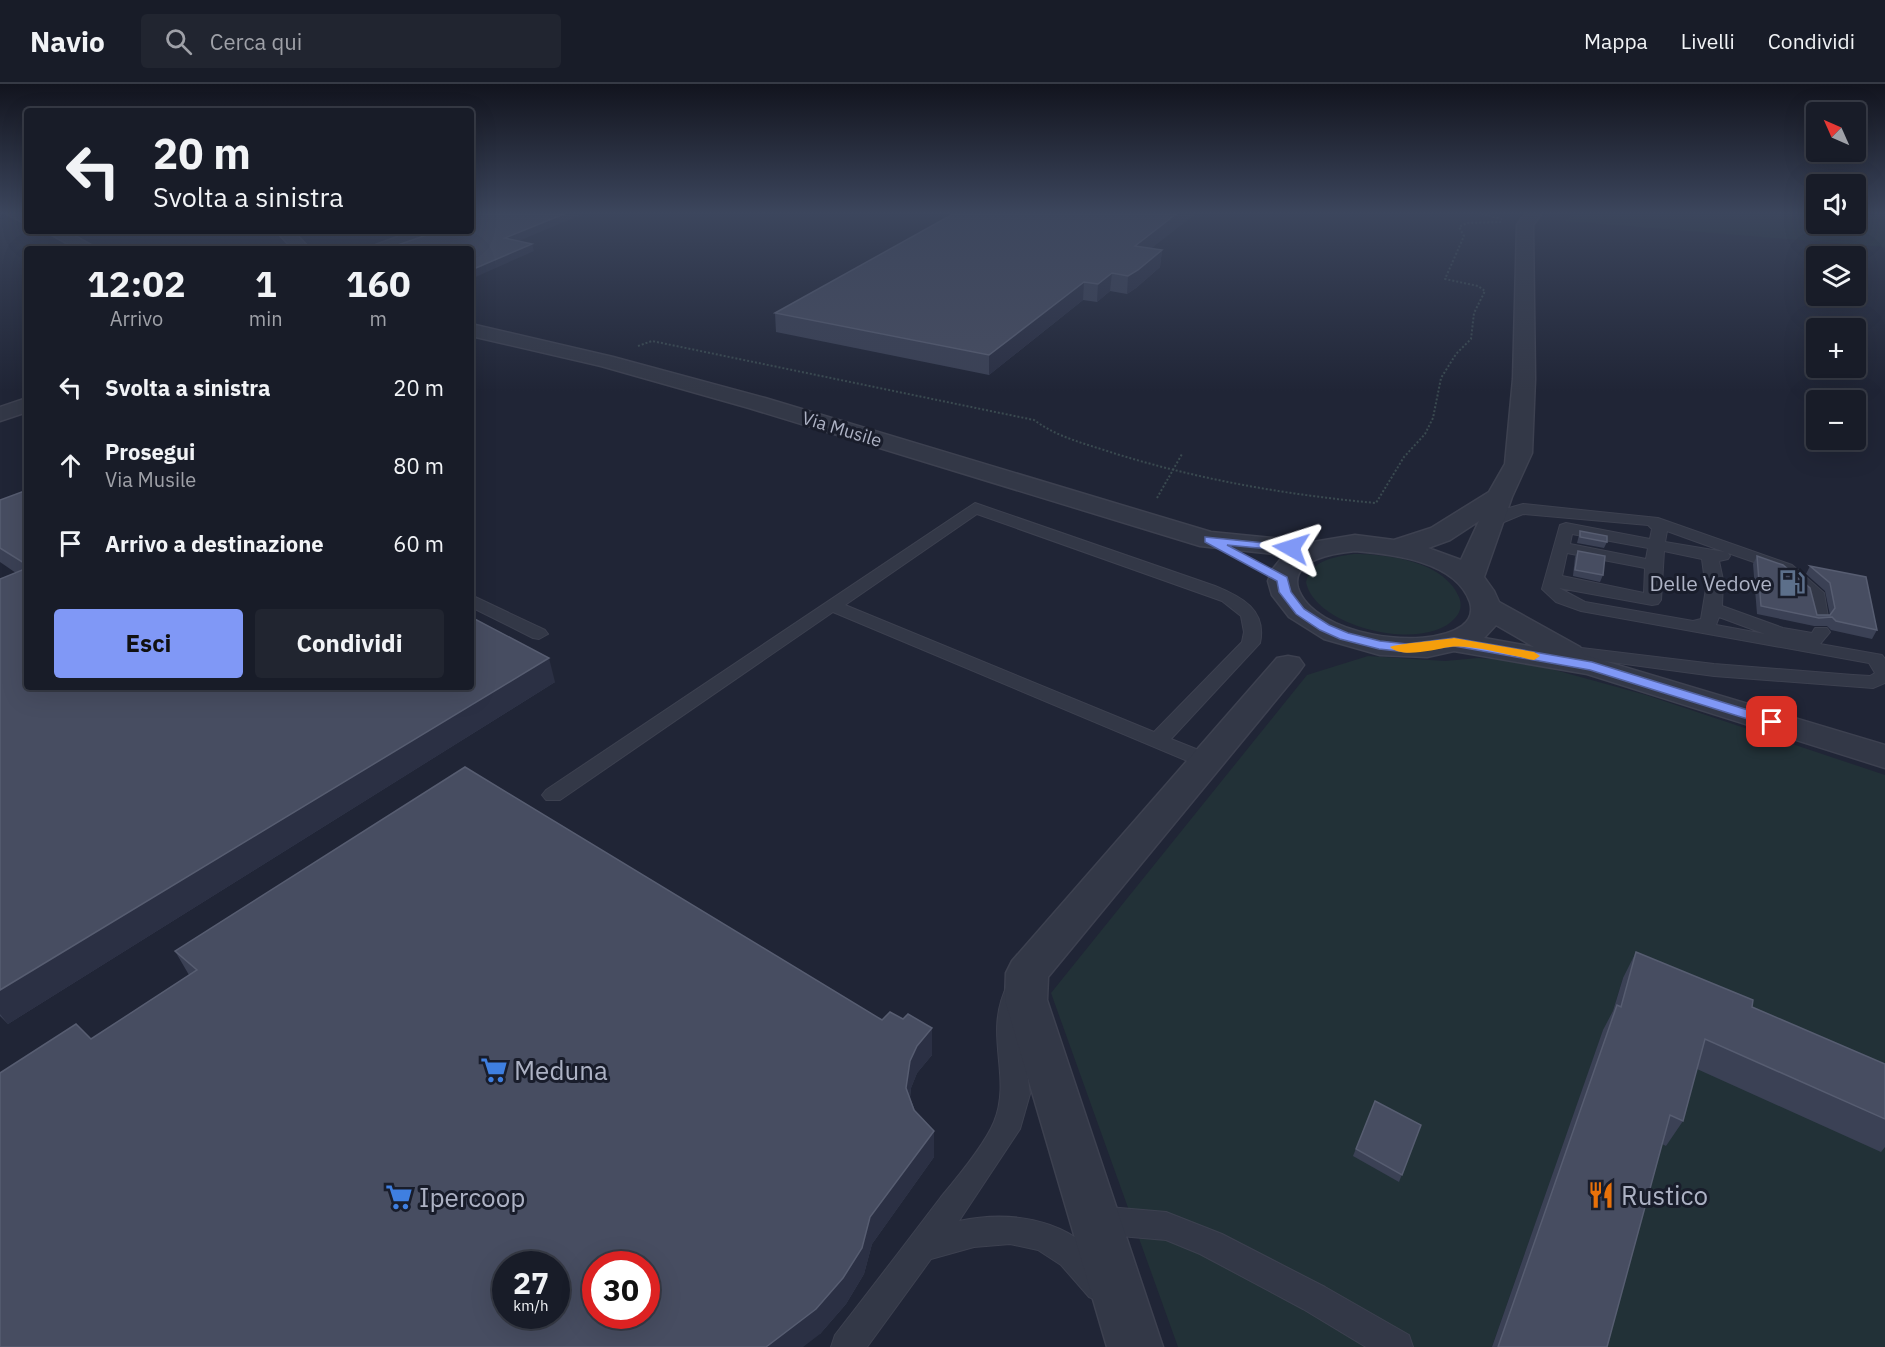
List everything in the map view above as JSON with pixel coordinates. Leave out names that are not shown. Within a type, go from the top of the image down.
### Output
[{"type":"street","points":[[1469,579],[1478,551],[1520,453],[1524,379],[1525,273]]},
{"type":"street","name":"Via Musile","points":[[474,331],[606,361],[757,403],[1209,540]]},
{"type":"street","points":[[0,414],[24,406]]},
{"type":"street","points":[[1395,547],[1431,540],[1496,509]]},
{"type":"street","points":[[1209,540],[1311,550],[1355,543],[1395,547],[1436,560],[1469,579],[1481,593],[1486,607],[1485,618],[1479,628],[1454,642]]},
{"type":"street","points":[[1209,540],[1283,579]]},
{"type":"street","points":[[1311,550],[1288,566],[1283,579],[1285,592],[1300,612],[1324,628],[1344,636],[1379,645],[1407,648],[1454,642],[1579,659],[1885,757]]},
{"type":"street","points":[[1486,607],[1579,659]]},
{"type":"street","points":[[1122,1336],[1095,1220],[1026,1000],[1027,973],[1204,760],[1288,665]]},
{"type":"lane","points":[[553,795],[975,508],[1209,590],[1230,599],[1246,610],[1255,631],[1251,644],[1157,741]]},
{"type":"lane","points":[[1496,509],[1507,513],[1523,509],[1653,521],[1709,531],[1745,542],[1787,559],[1809,573],[1816,592],[1822,631],[1817,639],[1809,639],[1712,608]]},
{"type":"lane","points":[[1653,521],[1786,568],[1816,592]]},
{"type":"lane","points":[[1558,558],[1652,600],[1653,566],[1660,528],[1653,521]]},
{"type":"lane","points":[[1558,558],[1653,566],[1709,555],[1787,559]]},
{"type":"lane","points":[[1693,626],[1709,622],[1714,590],[1709,555]]},
{"type":"lane","points":[[1558,558],[1550,589],[1581,606],[1693,626],[1822,631],[1876,659],[1885,674],[1873,682],[1579,659]]},
{"type":"lane","points":[[474,602],[539,634]]},
{"type":"lane","points":[[831,605],[1204,760]]},
{"type":"lane","points":[[847,1347],[990,1155],[1013,1111],[1016,1094],[1008,1029],[1014,995],[1027,973]]},
{"type":"lane","points":[[1095,1220],[1166,1226],[1211,1244],[1314,1298],[1397,1347]]},
{"type":"lane","points":[[922,1248],[944,1240],[980,1232],[1024,1230],[1043,1236],[1062,1246],[1080,1263],[1122,1336]]},
{"type":"path","points":[[632,348],[652,341],[961,407],[1012,414],[1034,420],[1051,433],[1069,440],[1170,471],[1323,498],[1376,502],[1404,457],[1425,434],[1434,418],[1436,396],[1441,378],[1456,354],[1471,339],[1474,313],[1485,291],[1478,286],[1445,279],[1448,273]]},
{"type":"shaded area","points":[[1354,554],[1398,558],[1441,575],[1452,585],[1459,597],[1459,613],[1440,628],[1420,634],[1397,634],[1349,623],[1329,612],[1314,598],[1306,582],[1309,575],[1318,564],[1324,561]]},
{"type":"shaded area","points":[[1368,656],[1445,661],[1478,658],[1522,661],[1646,695],[1885,775],[1885,1099],[1623,978],[1616,1001],[1885,1102],[1885,1347],[1596,1347],[1654,1140],[1667,1146],[1603,1031],[1492,1347],[1178,1347],[1051,993],[1307,675]]},
{"type":"building","points":[[847,273],[1133,273],[1128,276],[1112,273],[1098,284],[1084,282],[989,355],[775,313]]},
{"type":"building","points":[[24,491],[24,563],[0,548],[0,500]]},
{"type":"building","points":[[1580,531],[1607,536],[1607,542],[1580,537]]},
{"type":"building","points":[[1578,551],[1605,556],[1603,575],[1575,570]]},
{"type":"building","points":[[1757,556],[1783,565],[1810,588],[1817,615],[1830,615],[1835,608],[1830,583],[1810,566],[1866,577],[1877,630],[1836,621],[1832,617],[1819,618],[1761,606]]},
{"type":"building","points":[[24,569],[24,690],[474,690],[474,619],[549,658],[0,990],[0,579]]},
{"type":"building","name":"Meduna","points":[[465,767],[882,1020],[890,1012],[903,1019],[908,1014],[932,1028],[917,1046],[910,1061],[906,1088],[914,1110],[934,1131],[870,1217],[862,1248],[843,1278],[816,1309],[766,1347],[0,1347],[0,1073],[76,1024],[91,1039],[197,970],[175,951]]},
{"type":"building","points":[[1636,952],[1753,1000],[1752,1007],[1885,1064],[1885,1119],[1705,1039],[1683,1121],[1670,1115],[1607,1347],[1498,1347],[1617,1005],[1621,1007]]},
{"type":"building","points":[[1375,1101],[1421,1125],[1402,1175],[1356,1149]]},
{"type":"slow traffic","points":[[1397,647],[1419,648],[1454,642],[1534,656]]},
{"type":"place","name":"Delle Vedove","points":[[1792,583]]},
{"type":"place","name":"Meduna","points":[[494,1070]]},
{"type":"place","name":"Rustico","points":[[1601,1195]]},
{"type":"place","name":"Ipercoop","points":[[399,1197]]},
{"type":"route","points":[[1291,548],[1209,540],[1283,579],[1288,599],[1300,612],[1324,628],[1344,636],[1366,643],[1407,648],[1432,647],[1454,642],[1592,666],[1772,722]]}]
